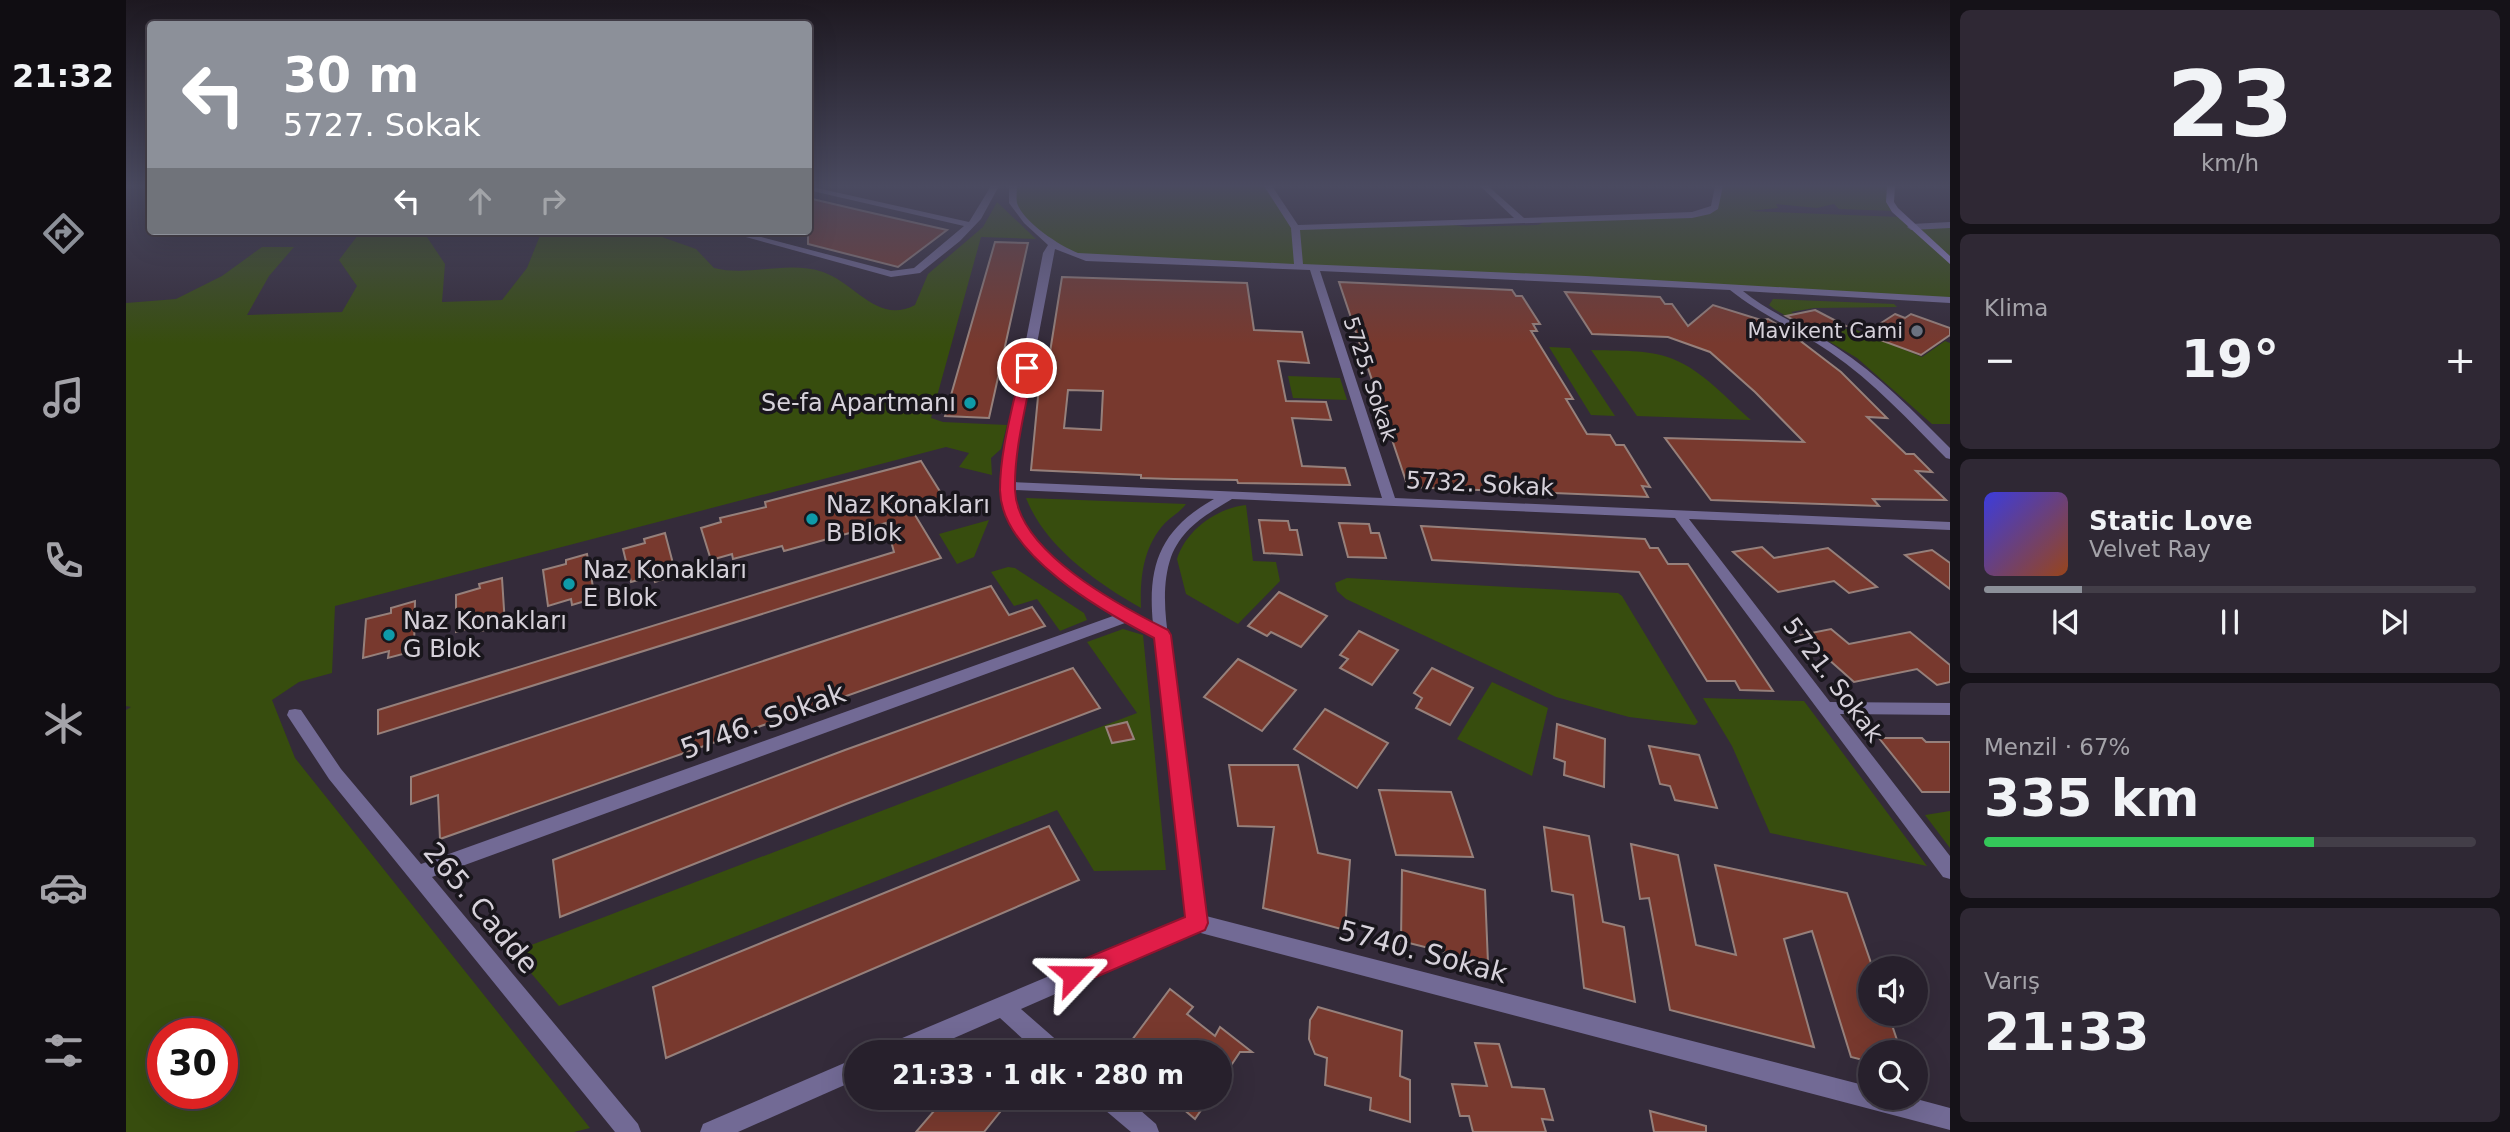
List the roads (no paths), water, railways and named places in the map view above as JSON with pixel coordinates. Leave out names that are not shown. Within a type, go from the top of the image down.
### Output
[{"type":"street","points":[[758,239],[891,274],[907,274],[919,270],[955,239]]},
{"type":"street","points":[[1047,239],[1071,254],[1086,258],[1950,299]]},
{"type":"street","points":[[1296,239],[1299,267]]},
{"type":"street","points":[[1925,239],[1950,261]]},
{"type":"street","points":[[1053,245],[1048,253],[1012,450],[1008,486],[1014,519],[1029,542],[1050,562],[1125,617],[1162,635]]},
{"type":"street","name":"5725. Sokak","points":[[1314,267],[1390,503]]},
{"type":"street","points":[[1733,288],[1755,305],[1846,358],[1950,456]]},
{"type":"street","name":"5732. Sokak","points":[[1008,486],[1950,526]]},
{"type":"street","points":[[924,1040],[1197,923],[1162,635],[1160,579],[1163,560],[1170,544],[1189,520],[1228,496]]},
{"type":"street","name":"5721. Sokak","points":[[1680,516],[1950,871]]},
{"type":"street","name":"5746. Sokak","points":[[418,874],[1125,617]]},
{"type":"street","points":[[1827,708],[1950,709]]},
{"type":"street","name":"265. Cadde","points":[[295,715],[335,774],[630,1132]]},
{"type":"street","name":"5740. Sokak","points":[[1197,923],[1950,1119]]},
{"type":"street","points":[[1002,1006],[1040,1040]]},
{"type":"street","points":[[711,1132],[844,1074]]},
{"type":"street","points":[[1122,1110],[1148,1132]]},
{"type":"place","name":"Mavikent Cami","points":[[1917,331]]},
{"type":"place","name":"Se-fa Apartmanı","points":[[970,403]]},
{"type":"place","name":"Naz Konakları B Blok","points":[[812,519]]},
{"type":"place","name":"Naz Konakları E Blok","points":[[569,584]]},
{"type":"place","name":"Naz Konakları G Blok","points":[[389,635]]}]
